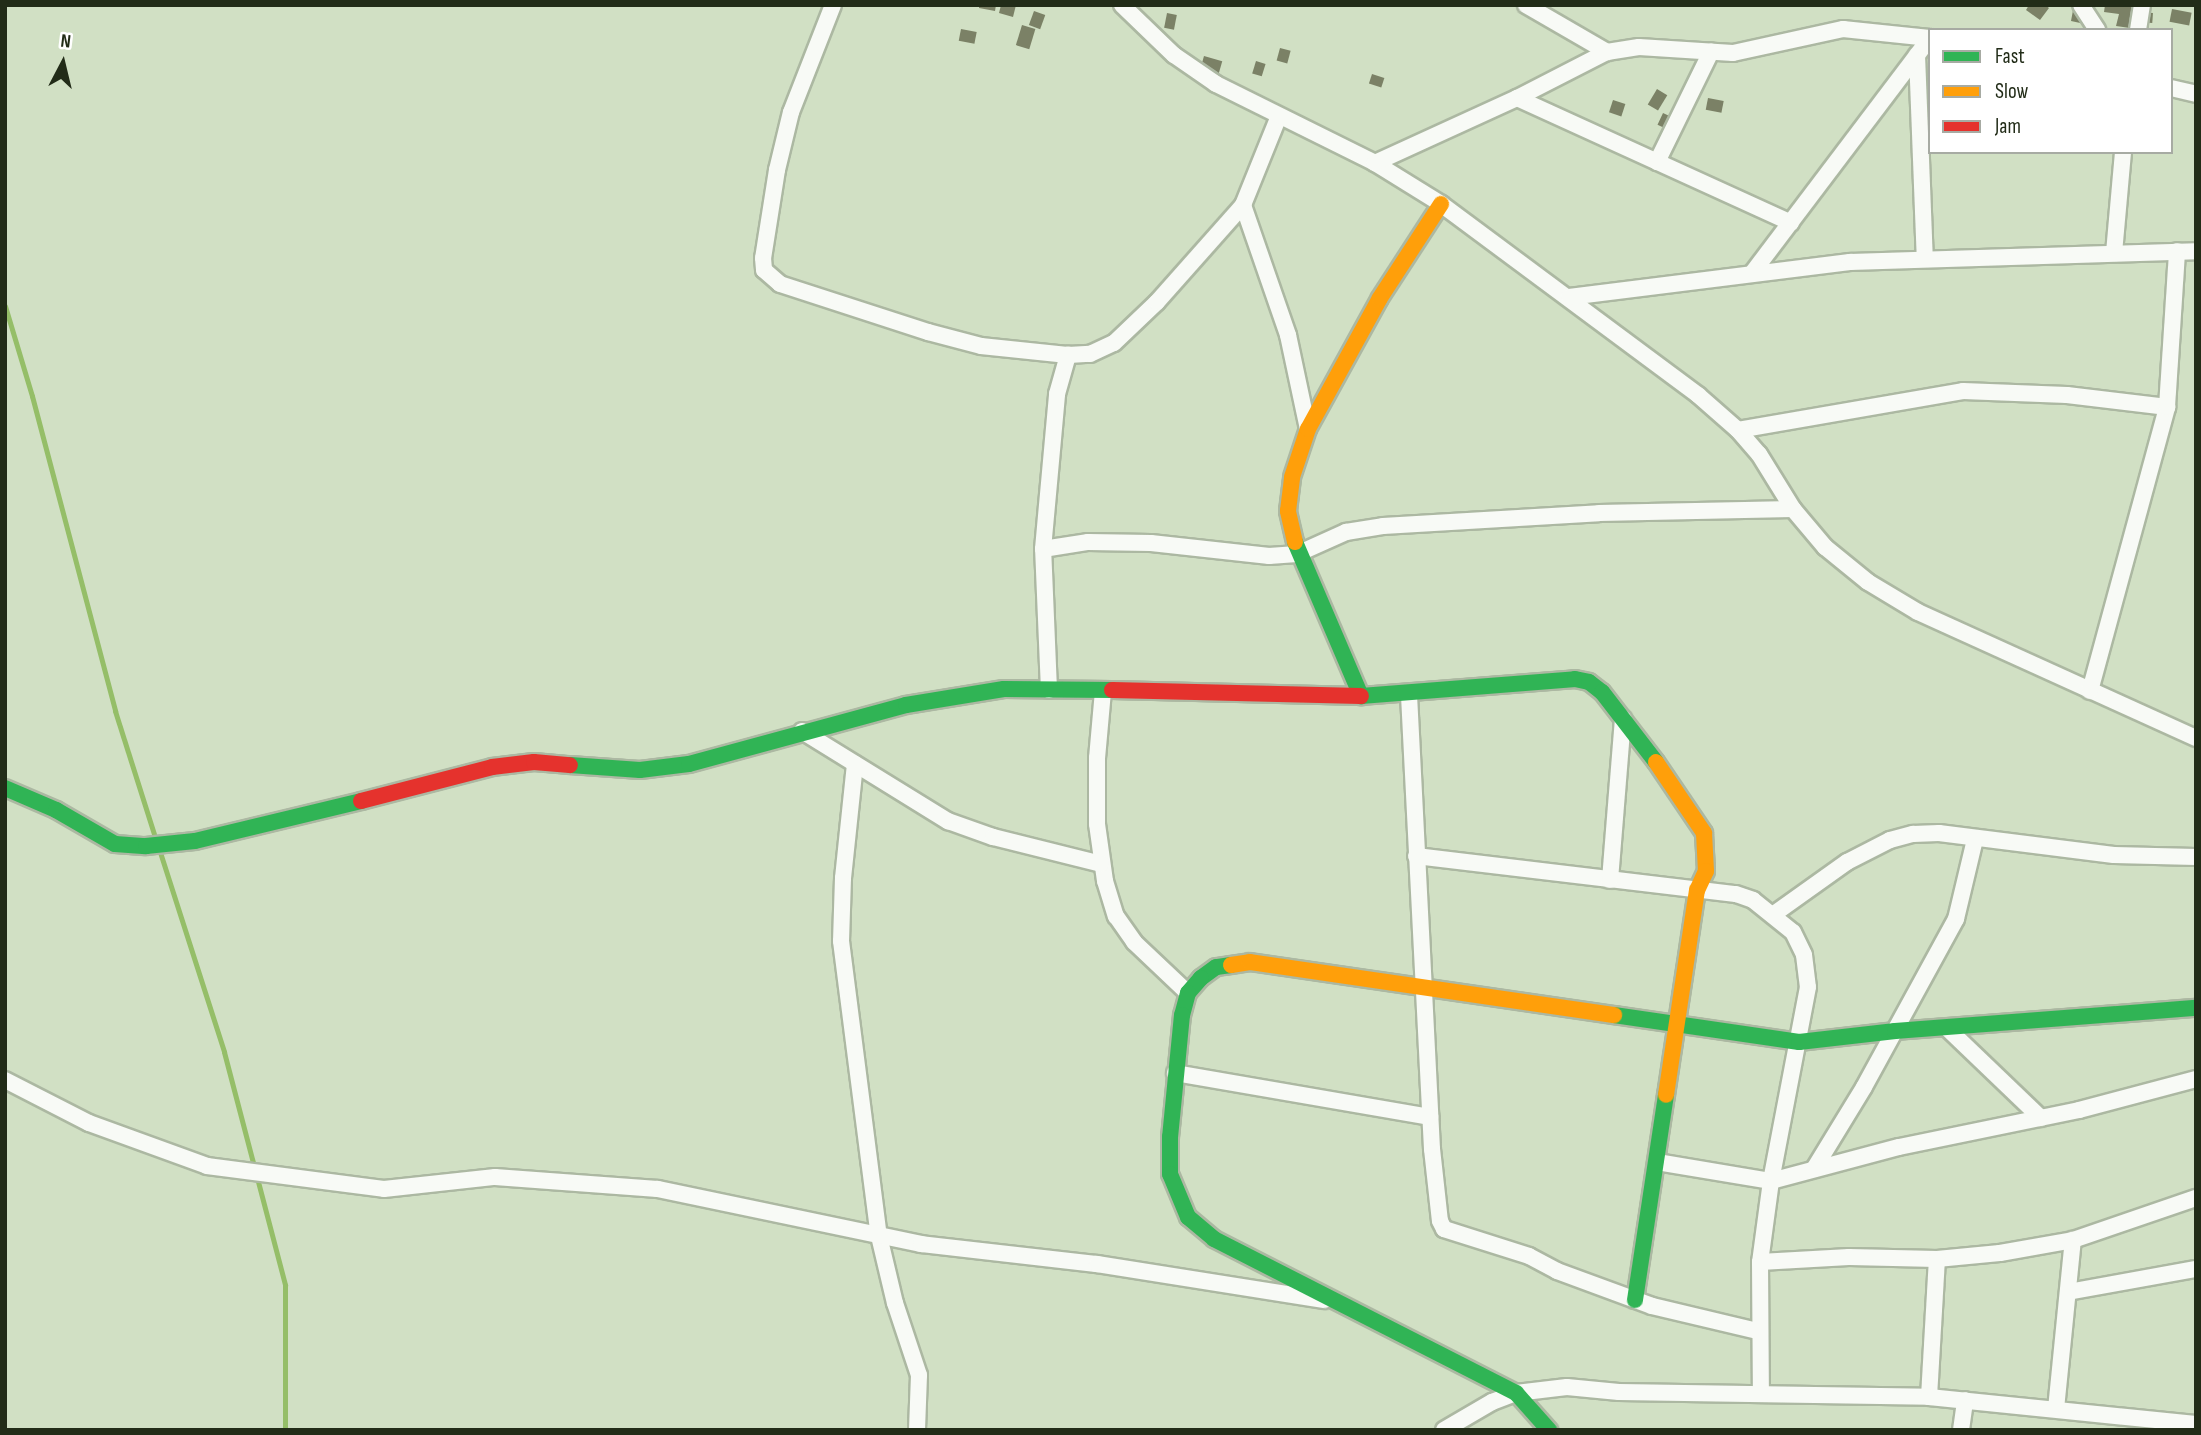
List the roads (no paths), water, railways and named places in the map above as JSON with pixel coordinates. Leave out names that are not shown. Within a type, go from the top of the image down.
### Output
[{"type":"street","points":[[833,5],[791,112],[777,170],[763,258],[764,270],[780,284],[928,332],[981,346],[1068,355],[1090,354],[1114,343],[1157,302],[1243,205],[1279,116]]},
{"type":"street","points":[[1122,5],[1174,55],[1216,85],[1375,163],[1441,204],[1569,297],[1698,396],[1738,430],[1759,454],[1793,509],[1825,547],[1878,588],[1918,612],[2196,738]]},
{"type":"street","points":[[1525,5],[1607,52]]},
{"type":"street","points":[[2081,5],[2096,28]]},
{"type":"street","points":[[2138,28],[2142,5]]},
{"type":"street","points":[[1375,163],[1517,98],[1607,52],[1639,47],[1733,53],[1843,29],[1928,38]]},
{"type":"street","points":[[1753,272],[1928,41]]},
{"type":"street","points":[[1657,162],[1711,52]]},
{"type":"street","points":[[1917,55],[1926,259]]},
{"type":"street","points":[[2173,88],[2196,94]]},
{"type":"street","points":[[1517,98],[1791,222]]},
{"type":"street","points":[[2114,253],[2123,154]]},
{"type":"street","points":[[1361,696],[1297,554],[1288,511],[1288,495],[1308,429],[1380,298],[1441,204]]},
{"type":"street","points":[[1243,205],[1288,335],[1308,429]]},
{"type":"street","points":[[2090,691],[2168,407],[2177,251]]},
{"type":"street","points":[[1569,297],[1850,262],[2196,251]]},
{"type":"street","points":[[1049,690],[1043,550],[1054,422],[1068,355]]},
{"type":"street","points":[[1738,430],[1963,391],[2055,394],[2168,407]]},
{"type":"street","points":[[1043,550],[1088,542],[1126,542],[1269,556],[1297,554],[1346,532],[1383,526],[1599,513],[1793,509]]},
{"type":"street","points":[[5,788],[56,810],[115,844],[146,846],[195,841],[492,767],[534,762],[640,770],[689,764],[803,731],[918,703],[1004,689],[1206,690],[1361,696],[1409,695],[1575,679],[1589,682],[1602,692],[1662,769],[1704,833],[1706,871],[1697,890],[1635,1300]]},
{"type":"street","points":[[1103,691],[1097,758],[1101,864],[1116,915],[1134,942],[1188,993]]},
{"type":"street","points":[[1409,695],[1430,1116],[1440,1221],[1444,1229],[1529,1256],[1557,1270],[1635,1300],[1679,1314],[1758,1331]]},
{"type":"street","points":[[1610,880],[1623,719]]},
{"type":"street","points":[[803,731],[948,821],[993,837],[1101,864]]},
{"type":"street","points":[[855,764],[842,878],[841,941],[879,1236],[895,1303],[919,1375],[917,1430]]},
{"type":"street","points":[[1774,914],[1847,862],[1890,840],[1913,834],[1940,833],[2114,855],[2196,857]]},
{"type":"street","points":[[1814,1169],[1895,1031],[1956,919],[1975,839]]},
{"type":"street","points":[[1416,856],[1736,894],[1753,900],[1774,914],[1793,932],[1804,955],[1808,987],[1771,1181],[1760,1262],[1760,1393]]},
{"type":"street","points":[[1549,1430],[1516,1392],[1214,1239],[1188,1217],[1170,1174],[1175,1073],[1188,993],[1201,978],[1216,968],[1250,962],[1799,1042],[1895,1031],[2196,1008]]},
{"type":"street","points":[[1947,1028],[2041,1118]]},
{"type":"street","points":[[1175,1073],[1430,1116]]},
{"type":"street","points":[[1657,1161],[1771,1181],[2196,1079]]},
{"type":"street","points":[[5,1080],[89,1123],[207,1166],[384,1189],[495,1177],[658,1189],[921,1244],[1097,1264],[1336,1301]]},
{"type":"street","points":[[1760,1262],[1850,1257],[1937,1259],[2073,1240],[2196,1198]]},
{"type":"street","points":[[2056,1409],[2073,1240]]},
{"type":"street","points":[[1929,1396],[1937,1259]]},
{"type":"street","points":[[2068,1292],[2196,1269]]},
{"type":"street","points":[[1444,1430],[1492,1402],[1516,1392],[1567,1387],[1619,1392],[1929,1396],[2196,1424]]},
{"type":"street","points":[[1961,1430],[1965,1400]]},
{"type":"waterway","points":[[5,306],[32,396],[115,711],[156,840]]},
{"type":"waterway","points":[[159,849],[224,1052],[285,1285],[285,1430]]}]
